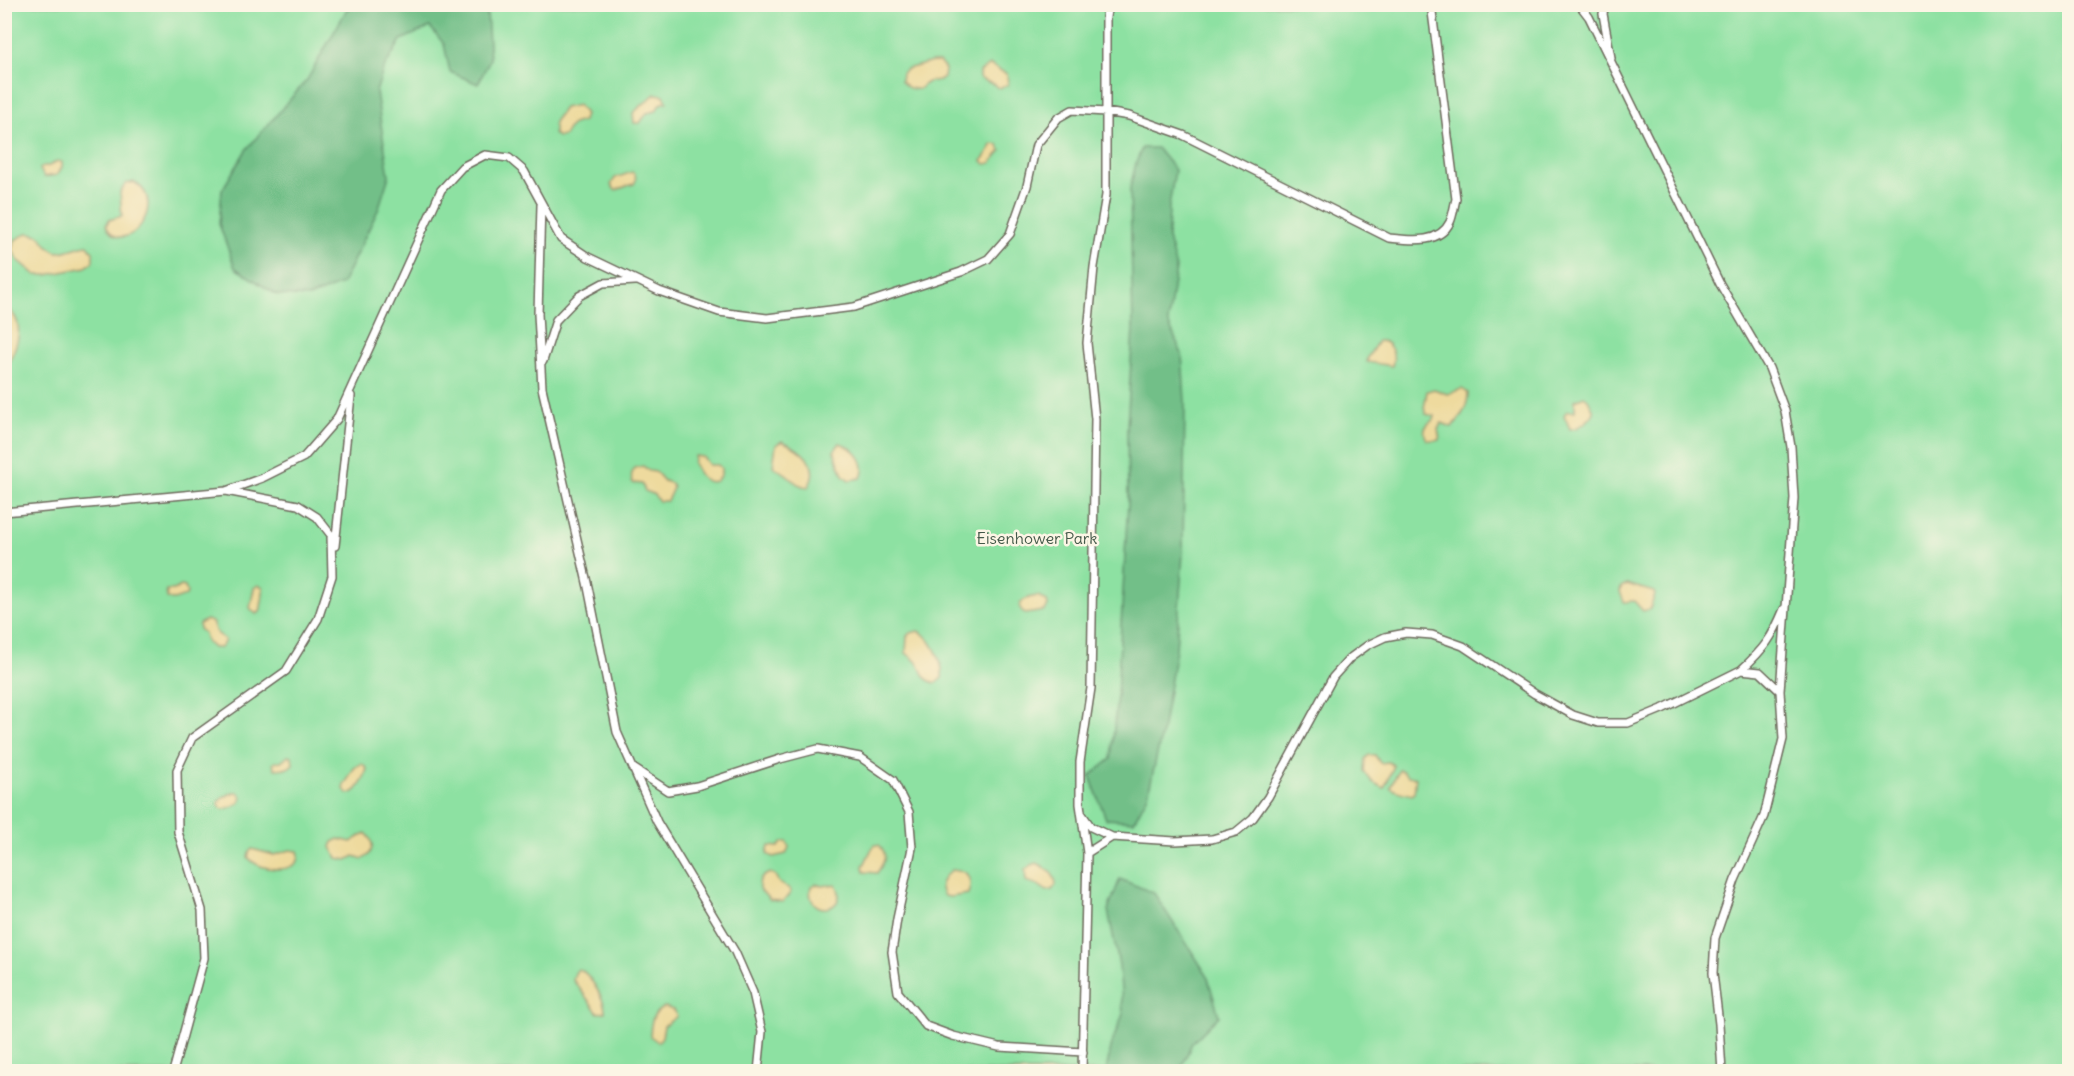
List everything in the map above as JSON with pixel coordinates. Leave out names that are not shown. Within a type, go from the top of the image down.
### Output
[{"type":"lane","points":[[1082,1071],[1088,853],[1082,814],[1080,762],[1091,688],[1095,419],[1087,343],[1094,267],[1106,195],[1106,17],[1108,4]]},
{"type":"lane","points":[[4,512],[226,491],[262,478],[304,457],[337,419],[441,190],[462,167],[484,155],[509,158],[525,171],[561,239],[588,257],[659,291],[719,312],[767,318],[854,307],[961,272],[988,259],[1010,234],[1027,186],[1036,145],[1058,118],[1072,111],[1106,112],[1129,116],[1183,135],[1389,238],[1416,241],[1438,236],[1450,223],[1456,199],[1431,4]]},
{"type":"lane","points":[[1579,4],[1589,17],[1720,284],[1769,368],[1785,411],[1791,447],[1794,498],[1780,691],[1783,739],[1764,816],[1735,880],[1715,938],[1713,972],[1722,1071]]},
{"type":"lane","points":[[1605,4],[1603,14],[1613,67]]},
{"type":"lane","points":[[541,205],[538,314],[542,388],[588,587],[617,732],[657,822],[735,952],[753,993],[762,1032],[758,1071]]},
{"type":"lane","points":[[541,367],[556,320],[579,296],[603,283],[638,281]]},
{"type":"lane","points":[[172,1071],[204,958],[202,910],[178,832],[177,770],[192,738],[286,671],[318,619],[332,576],[352,387]]},
{"type":"lane","points":[[226,491],[298,505],[317,517],[331,535],[332,576]]},
{"type":"lane","points":[[1082,814],[1091,827],[1112,837],[1175,841],[1212,839],[1236,832],[1253,818],[1268,797],[1333,677],[1350,658],[1368,645],[1385,637],[1406,633],[1432,635],[1463,646],[1535,694],[1573,715],[1598,723],[1628,723],[1741,670],[1773,635],[1786,604]]},
{"type":"lane","points":[[1741,670],[1760,672],[1780,691]]},
{"type":"lane","points":[[633,768],[668,791],[697,786],[818,749],[860,757],[893,780],[909,813],[912,848],[892,952],[898,992],[926,1026],[953,1035],[999,1047],[1083,1052]]},
{"type":"lane","points":[[1088,853],[1112,837]]},
{"type":"green space","name":"Eisenhower Park","points":[[5,5],[2069,5],[2069,1071],[5,1072]]},
{"type":"green space","points":[[354,5],[492,5],[487,13],[490,59],[478,84],[450,72],[444,44],[430,27],[401,40],[383,70],[376,92],[389,176],[378,210],[342,284],[309,297],[277,295],[235,268],[219,224],[222,190],[246,150],[307,80],[347,9]]},
{"type":"green space","points":[[1142,148],[1157,148],[1175,170],[1169,206],[1168,238],[1176,268],[1168,322],[1182,354],[1185,402],[1183,553],[1176,649],[1162,732],[1148,795],[1134,821],[1106,819],[1090,776],[1111,759],[1117,696],[1128,502],[1127,428],[1133,328],[1130,188]]},
{"type":"green space","points":[[1120,879],[1154,893],[1207,975],[1219,1016],[1192,1043],[1180,1071],[1106,1071],[1112,1043],[1123,1014],[1119,965],[1108,910]]},
{"type":"sand","points":[[939,62],[945,69],[944,78],[926,83],[919,89],[908,88],[901,81],[902,73],[907,69]]},
{"type":"sand","points":[[990,65],[1007,74],[1008,85],[999,88],[979,77],[979,72]]},
{"type":"sand","points":[[655,94],[664,95],[667,102],[660,104],[656,111],[647,113],[640,123],[634,123],[633,113]]},
{"type":"sand","points":[[578,105],[585,114],[583,121],[572,124],[564,136],[558,137],[554,134],[554,122],[564,108]]},
{"type":"sand","points":[[993,144],[999,145],[1001,151],[991,163],[985,164],[982,161]]},
{"type":"sand","points":[[57,161],[62,162],[62,167],[57,175],[44,177],[40,169]]},
{"type":"sand","points":[[632,172],[636,180],[634,184],[615,190],[611,185],[615,178]]},
{"type":"sand","points":[[134,182],[144,192],[148,203],[146,215],[140,226],[132,233],[122,237],[113,235],[106,225],[109,220],[122,216],[120,192],[126,184]]},
{"type":"sand","points":[[27,233],[38,235],[51,249],[58,252],[88,245],[93,252],[93,261],[86,267],[36,275],[17,259],[12,248],[15,240]]},
{"type":"sand","points":[[5,307],[17,320],[18,336],[5,368]]},
{"type":"sand","points":[[1378,341],[1386,343],[1391,349],[1392,366],[1367,362]]},
{"type":"sand","points":[[1434,389],[1447,394],[1462,389],[1468,393],[1468,398],[1463,412],[1452,427],[1442,423],[1438,429],[1440,440],[1427,440],[1425,428],[1435,416],[1426,414],[1424,408],[1427,391]]},
{"type":"sand","points":[[1584,396],[1588,399],[1594,412],[1584,424],[1570,429],[1564,415],[1567,411],[1575,411],[1575,400]]},
{"type":"sand","points":[[782,441],[796,448],[811,465],[813,472],[808,487],[798,484],[773,466],[776,445]]},
{"type":"sand","points":[[840,443],[851,448],[859,456],[863,466],[861,478],[849,480],[843,475],[834,451]]},
{"type":"sand","points":[[695,456],[703,457],[709,465],[718,465],[721,468],[721,475],[716,481],[708,481],[702,477],[693,463]]},
{"type":"sand","points":[[643,466],[649,471],[656,472],[664,481],[671,483],[673,488],[667,501],[659,501],[653,494],[645,491],[642,484],[633,483],[631,475],[634,468]]},
{"type":"sand","points":[[1627,584],[1654,592],[1650,609],[1643,611],[1634,601],[1624,602],[1620,592],[1621,587]]},
{"type":"sand","points":[[258,585],[263,587],[263,592],[260,612],[256,614],[250,608],[254,588]]},
{"type":"sand","points":[[181,586],[185,587],[186,596],[174,600],[167,598],[166,590],[174,590]]},
{"type":"sand","points":[[1038,596],[1047,601],[1048,606],[1045,611],[1025,614],[1021,610],[1021,603]]},
{"type":"sand","points":[[206,620],[212,622],[216,632],[225,640],[221,648],[213,648],[199,629],[199,624]]},
{"type":"sand","points":[[918,631],[928,639],[939,658],[942,678],[936,683],[926,679],[917,663],[906,653],[907,636]]},
{"type":"sand","points":[[1369,755],[1375,755],[1380,763],[1388,762],[1393,765],[1384,788],[1372,782],[1364,771],[1365,759]]},
{"type":"sand","points":[[292,756],[293,764],[288,768],[275,769],[273,764],[275,762]]},
{"type":"sand","points":[[362,764],[367,769],[362,781],[355,791],[348,794],[344,789],[344,784],[353,769]]},
{"type":"sand","points":[[1399,770],[1408,776],[1416,777],[1412,795],[1390,787]]},
{"type":"sand","points":[[235,792],[242,797],[240,802],[222,809],[218,802]]},
{"type":"sand","points":[[366,833],[372,844],[367,857],[363,859],[354,856],[347,860],[337,858],[331,847],[333,842],[339,839],[351,842]]},
{"type":"sand","points":[[783,842],[787,842],[789,847],[786,854],[773,857],[767,854],[769,846],[778,847]]},
{"type":"sand","points":[[875,845],[879,845],[884,852],[883,862],[877,873],[864,872],[863,866]]},
{"type":"sand","points":[[252,849],[274,855],[290,850],[298,851],[299,859],[289,867],[271,869],[254,863],[248,857]]},
{"type":"sand","points":[[1037,863],[1047,869],[1054,878],[1056,885],[1052,890],[1047,891],[1026,881],[1025,870]]},
{"type":"sand","points":[[952,870],[965,872],[967,875],[970,882],[968,894],[944,896],[941,889],[942,882]]},
{"type":"sand","points":[[770,873],[775,875],[779,883],[790,889],[791,892],[783,902],[770,900],[759,889],[761,879]]},
{"type":"sand","points":[[816,884],[822,886],[836,884],[839,894],[833,906],[826,908],[814,903],[811,886]]},
{"type":"sand","points":[[578,969],[587,975],[596,988],[603,1001],[605,1012],[598,1013],[573,980]]},
{"type":"sand","points":[[665,1007],[673,1010],[677,1016],[664,1026],[662,1037],[658,1042],[650,1036],[651,1022],[654,1015]]}]
